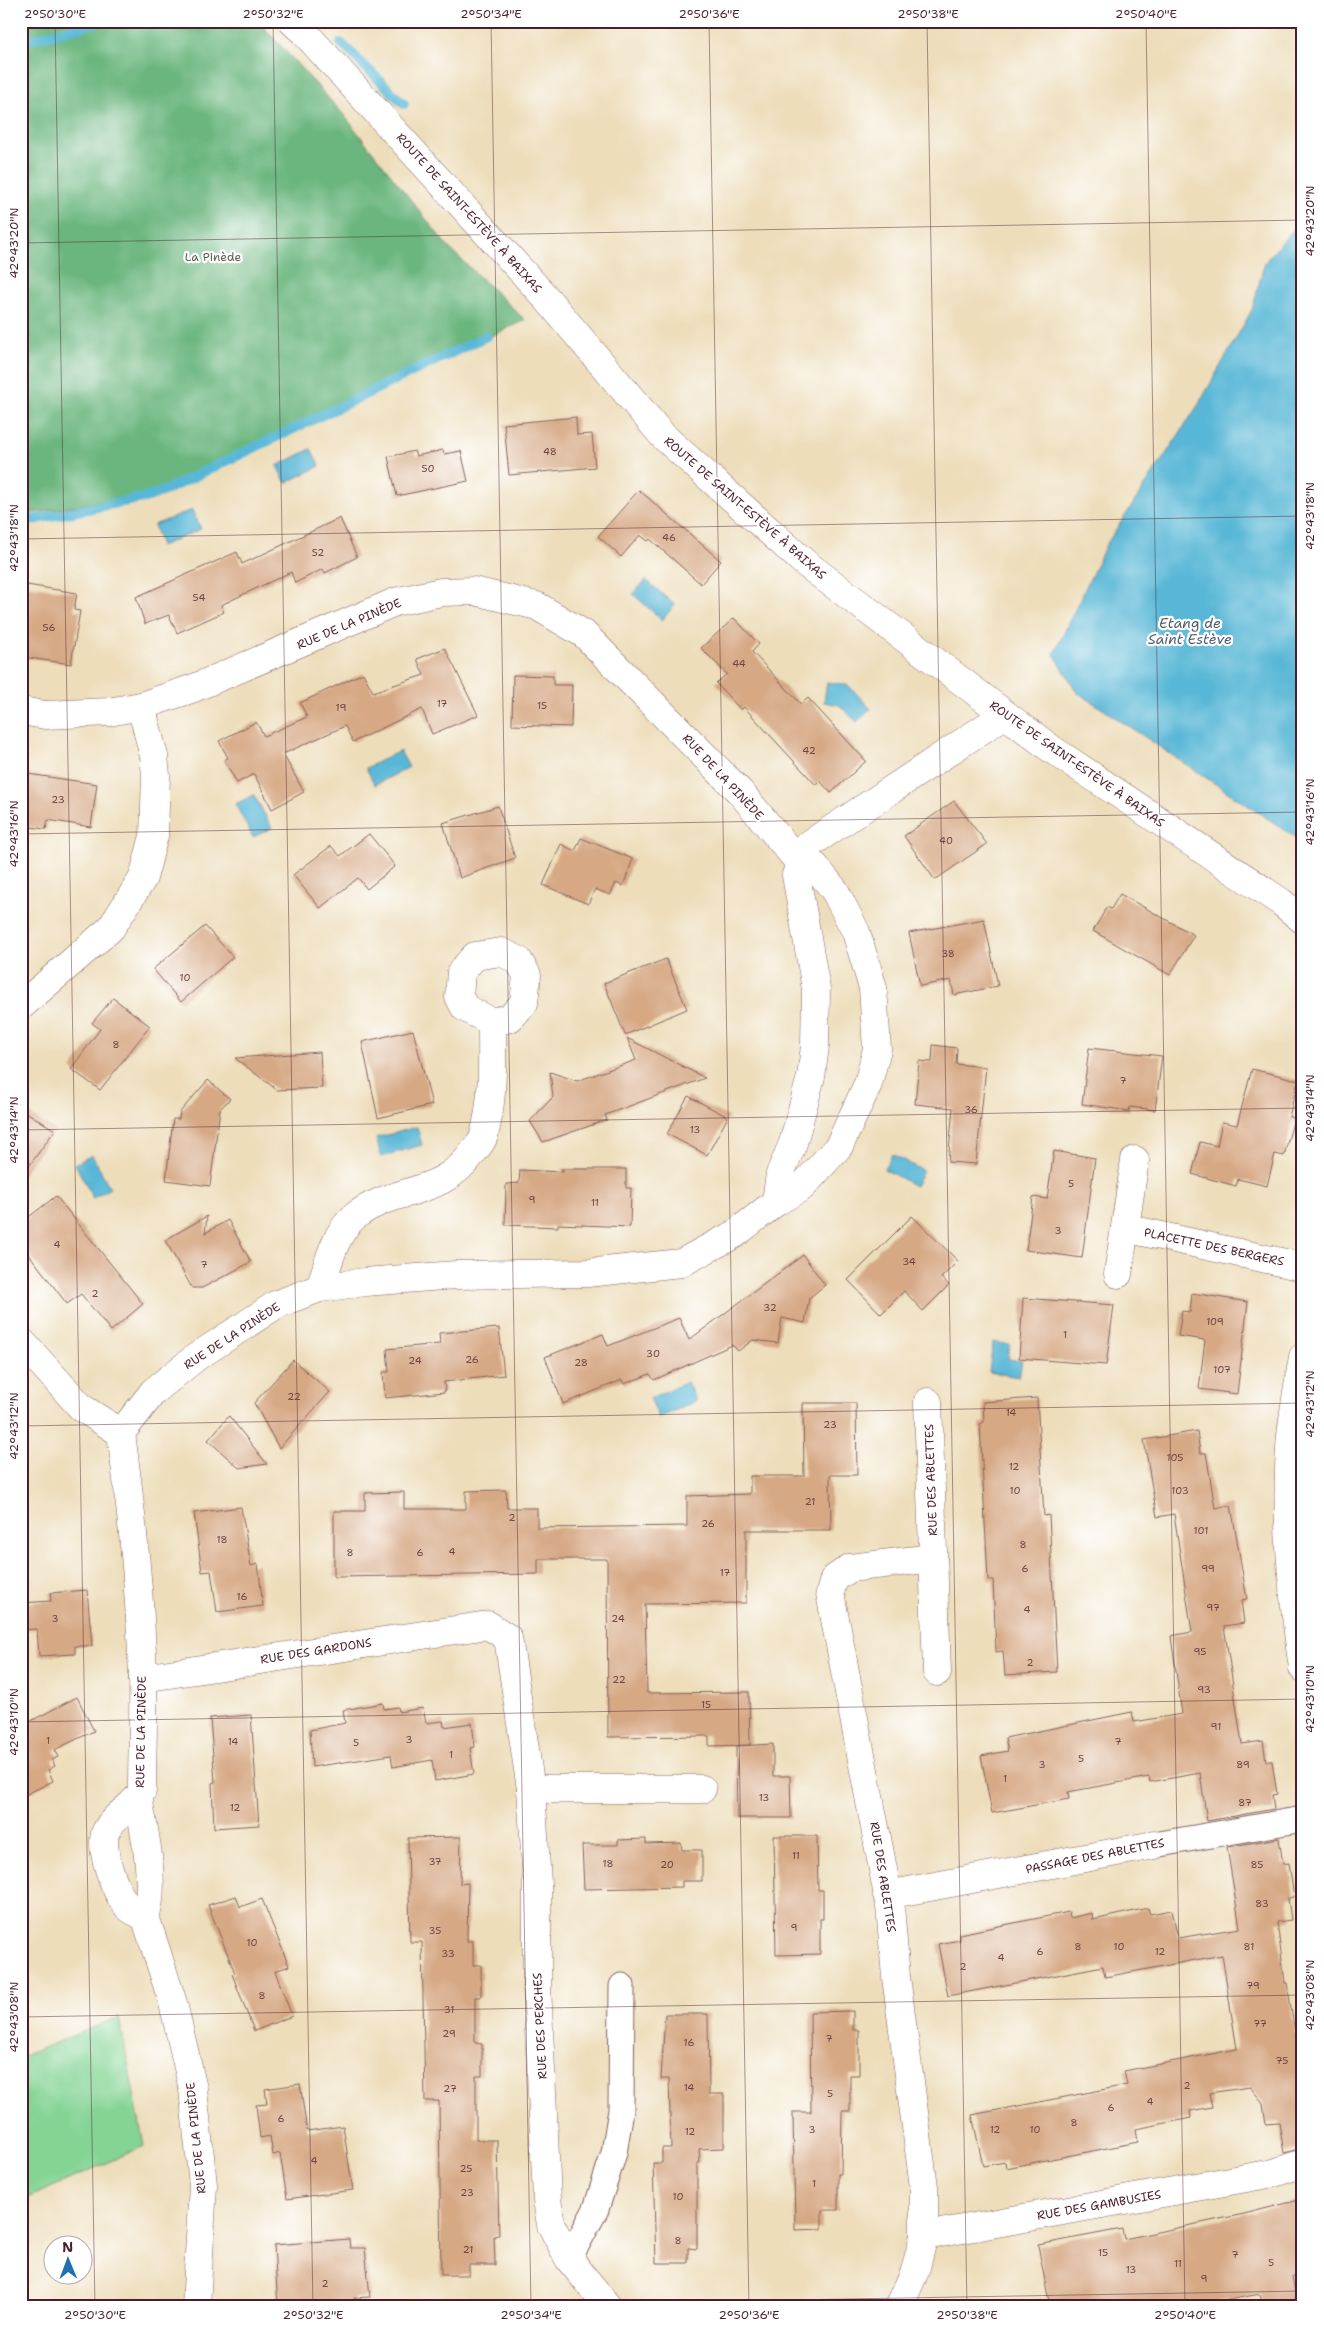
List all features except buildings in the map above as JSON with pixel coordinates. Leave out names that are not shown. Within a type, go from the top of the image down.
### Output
[{"type":"street","name":"ROUTE DE SAINT-ESTÈVE À BAIXAS","points":[[292,21],[308,36],[541,292],[663,436],[805,563],[1050,748],[1292,906],[1303,920]]},
{"type":"street","name":"RUE DE LA PINÈDE","points":[[21,711],[55,715],[109,712],[141,706],[194,688],[395,602],[440,592],[474,591],[537,606],[584,634],[740,792],[797,858],[815,866],[835,891],[856,932],[873,988],[877,1049],[868,1084],[839,1146],[802,1186],[776,1202],[735,1234],[681,1263],[587,1273],[446,1276],[365,1282],[320,1288],[278,1304],[195,1358],[153,1392],[121,1433],[135,1552],[143,1678],[142,1791],[138,1798],[120,1813],[105,1832],[104,1850],[116,1891],[129,1908],[145,1916]]},
{"type":"street","points":[[21,1006],[111,928],[143,878],[154,836],[156,774],[154,756],[141,706]]},
{"type":"street","points":[[776,1202],[780,1174],[793,1143],[816,1046],[816,989],[796,875],[797,858],[1004,715]]},
{"type":"street","points":[[320,1288],[336,1242],[354,1217],[378,1204],[431,1187],[464,1166],[484,1137],[491,1082],[492,1022]]},
{"type":"street","points":[[1118,1274],[1135,1160]]},
{"type":"street","name":"PLACETTE DES BERGERS","points":[[1125,1228],[1303,1266]]},
{"type":"street","points":[[21,1341],[82,1408],[121,1433]]},
{"type":"street","points":[[1303,1357],[1296,1447],[1288,1512],[1291,1590],[1303,1668]]},
{"type":"street","name":"RUE DES ABLETTES","points":[[928,1402],[938,1672]]},
{"type":"street","name":"RUE DES ABLETTES","points":[[900,2307],[915,2271],[924,2236],[924,2187],[887,1895],[830,1593],[834,1579],[850,1568],[933,1558]]},
{"type":"street","name":"RUE DES GARDONS","points":[[143,1678],[488,1625]]},
{"type":"street","name":"RUE DES PERCHES","points":[[488,1625],[508,1638],[531,1789],[537,1883],[538,1986],[547,2199],[551,2225],[568,2258],[608,2307]]},
{"type":"street","points":[[531,1789],[702,1789]]},
{"type":"street","name":"RUE DE LA PINÈDE","points":[[138,1798],[146,1836],[150,1904],[145,1916],[174,2003],[193,2089],[203,2185],[196,2307]]},
{"type":"street","name":"PASSAGE DES ABLETTES","points":[[887,1895],[1303,1819]]},
{"type":"street","points":[[568,2258],[596,2208],[614,2153],[621,2110],[622,1986]]},
{"type":"street","name":"RUE DES GAMBUSIES","points":[[924,2236],[1274,2173],[1303,2162]]},
{"type":"street","name":"RUE DES GAMBUSIES","points":[[1274,2173],[1303,2174]]},
{"type":"green space","name":"La Pinède","points":[[21,21],[258,21],[343,114],[448,247],[525,320],[164,491],[21,515]]},
{"type":"green space","points":[[119,2017],[144,2146],[21,2201],[21,2057]]},
{"type":"water","name":"Etang de Saint Estève","points":[[1303,218],[1303,842],[1077,692],[1054,654],[1106,545],[1199,404],[1252,310],[1265,262]]},
{"type":"water","points":[[311,449],[320,466],[286,483],[277,466]]},
{"type":"water","points":[[192,510],[201,529],[161,546],[154,525]]},
{"type":"water","points":[[646,580],[675,605],[662,620],[633,594]]},
{"type":"water","points":[[827,682],[848,685],[871,709],[857,722],[839,705],[824,702]]},
{"type":"water","points":[[400,751],[409,767],[375,785],[366,768]]},
{"type":"water","points":[[254,795],[272,828],[253,837],[235,804]]},
{"type":"water","points":[[417,1127],[422,1145],[381,1157],[376,1138]]},
{"type":"water","points":[[892,1154],[923,1171],[915,1186],[884,1169]]},
{"type":"water","points":[[92,1155],[110,1188],[93,1198],[75,1164]]},
{"type":"water","points":[[993,1342],[1010,1345],[1008,1359],[1022,1361],[1019,1377],[989,1372]]},
{"type":"water","points":[[687,1382],[696,1401],[659,1418],[650,1398]]},
{"type":"waterway","points":[[21,42],[103,21]]},
{"type":"waterway","points":[[341,43],[404,104]]},
{"type":"waterway","points":[[21,522],[148,497],[164,491],[487,336]]}]
